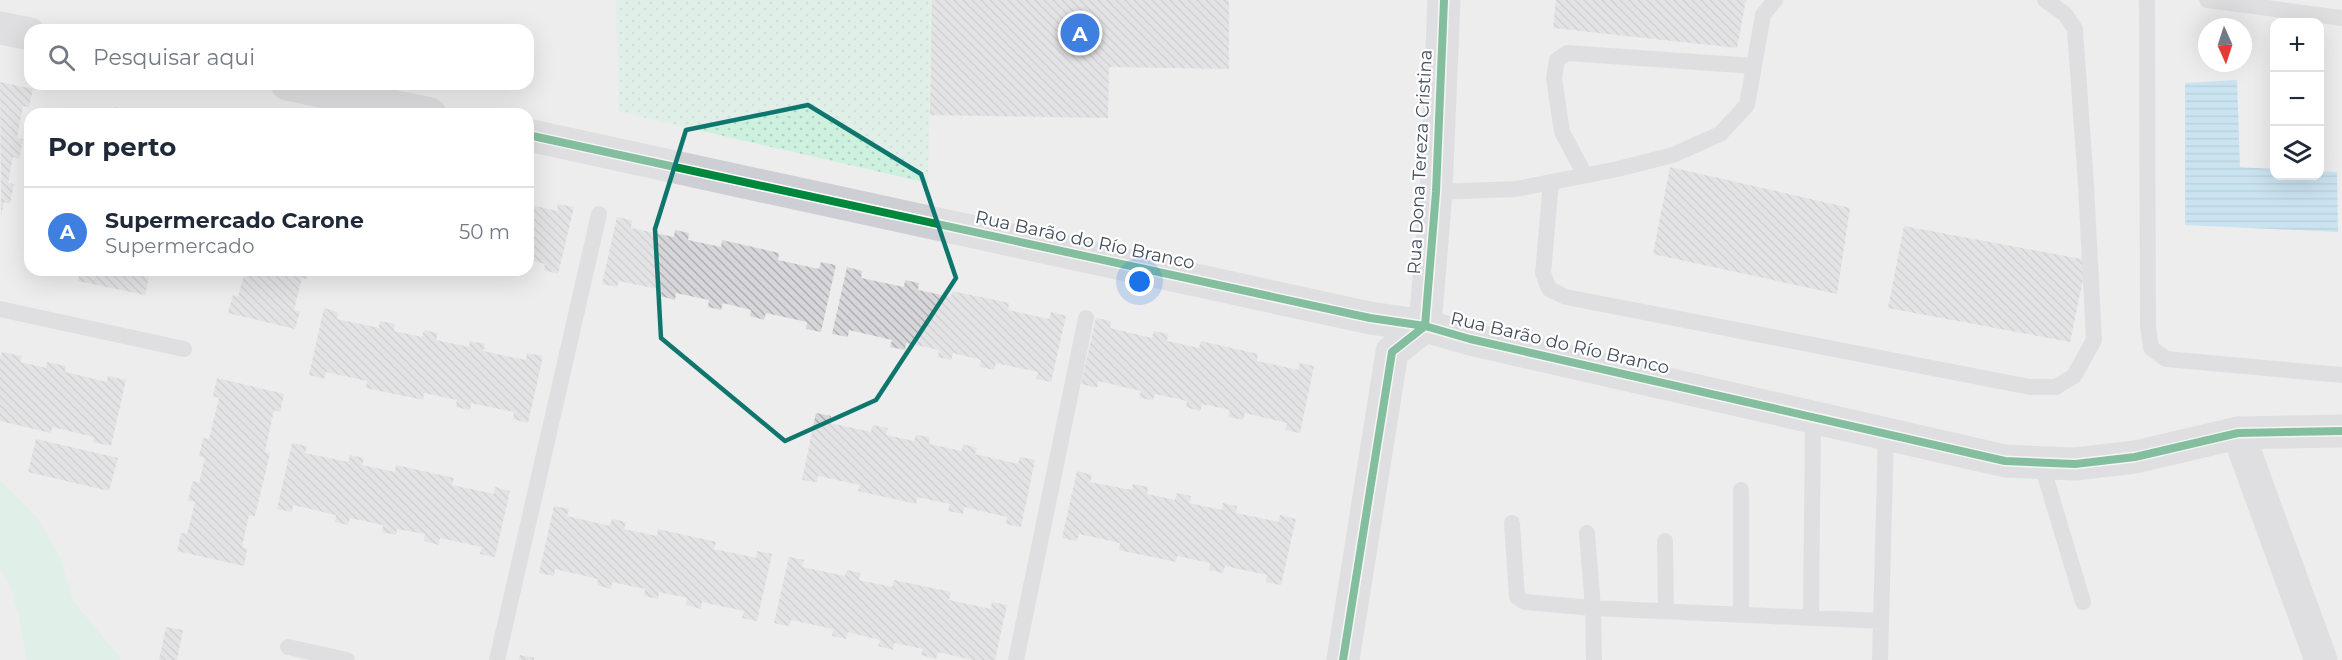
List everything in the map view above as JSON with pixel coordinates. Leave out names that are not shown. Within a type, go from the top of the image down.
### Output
[{"type":"street","name":"Rua Dona Tereza Cristina","points":[[1425,327],[1436,192],[1444,0]]},
{"type":"street","points":[[0,28],[24,33]]},
{"type":"street","points":[[316,90],[401,108]]},
{"type":"street","name":"Rua Barão do Río Branco","points":[[534,136],[1370,318],[1425,327],[2005,460],[2075,464],[2135,457],[2238,433],[2342,431]]},
{"type":"street","points":[[1343,660],[1392,352],[1425,327]]},
{"type":"street","points":[[2238,433],[2321,660]]},
{"type":"lane","points":[[1436,192],[1516,189],[1551,182],[1673,155],[1720,134],[1747,105],[1763,15],[1775,0]]},
{"type":"lane","points":[[1551,182],[1543,273],[1549,289],[1566,297],[2030,387],[2056,387],[2074,376],[2094,340],[2075,28],[2065,15],[2045,0]]},
{"type":"lane","points":[[2147,0],[2148,326],[2151,348],[2166,359],[2342,375]]},
{"type":"lane","points":[[2207,0],[2342,18]]},
{"type":"lane","points":[[1585,175],[1562,132],[1554,78],[1557,60],[1567,54],[1585,53],[1754,66]]},
{"type":"lane","points":[[497,660],[599,214]]},
{"type":"lane","points":[[0,309],[184,349]]},
{"type":"lane","points":[[1016,660],[1086,318]]},
{"type":"lane","points":[[1811,618],[1813,417]]},
{"type":"lane","points":[[1880,660],[1887,434]]},
{"type":"lane","points":[[2041,462],[2084,602]]},
{"type":"lane","points":[[1741,490],[1741,615]]},
{"type":"lane","points":[[1512,524],[1517,597],[1525,602],[1593,608],[1881,621]]},
{"type":"lane","points":[[1587,533],[1593,608],[1593,660]]},
{"type":"lane","points":[[1665,541],[1666,611]]},
{"type":"lane","points":[[288,646],[347,660]]},
{"type":"highlighted area","points":[[808,105],[921,174],[956,278],[876,400],[785,441],[661,338],[655,229],[686,130]]},
{"type":"green space","points":[[616,0],[932,0],[928,183],[619,112]]},
{"type":"green space","points":[[0,481],[37,518],[59,555],[73,601],[122,660],[28,660],[26,658],[19,616],[10,585],[0,567]]},
{"type":"water","points":[[2237,80],[2240,167],[2270,169],[2270,180],[2324,180],[2324,171],[2337,172],[2338,232],[2185,225],[2185,83]]},
{"type":"building","points":[[932,0],[1229,0],[1229,69],[1109,67],[1108,118],[930,115]]},
{"type":"building","points":[[1556,0],[1746,0],[1737,48],[1553,28]]},
{"type":"building","points":[[0,82],[24,87],[24,90],[33,90],[29,107],[23,106],[17,138],[23,139],[19,159],[13,157],[8,183],[14,184],[10,204],[4,202],[1,217]]},
{"type":"building","points":[[1670,167],[1850,208],[1837,294],[1653,254]]},
{"type":"building","points":[[558,204],[574,207],[558,274],[544,270],[545,264],[534,261],[534,205],[557,211]]},
{"type":"building","points":[[617,217],[632,220],[631,228],[674,237],[675,230],[689,233],[688,240],[721,247],[722,240],[779,253],[778,260],[819,269],[821,262],[836,265],[821,332],[806,329],[807,322],[766,313],[764,320],[750,316],[751,310],[723,303],[721,310],[708,307],[709,300],[676,293],[675,300],[660,296],[662,290],[619,281],[617,287],[602,284]]},
{"type":"building","points":[[1904,226],[2087,260],[2070,342],[1888,308]]},
{"type":"building","points":[[847,267],[862,271],[861,278],[904,287],[905,280],[919,283],[918,290],[951,297],[952,291],[1009,303],[1008,310],[1049,319],[1051,312],[1066,316],[1051,382],[1036,379],[1038,372],[996,363],[994,370],[980,367],[981,360],[953,353],[951,360],[938,357],[939,350],[906,343],[905,350],[890,347],[892,340],[849,330],[848,337],[832,334]]},
{"type":"building","points":[[79,276],[149,277],[145,295],[78,281]]},
{"type":"building","points":[[243,276],[308,276],[307,279],[302,278],[294,310],[300,311],[295,329],[228,313],[233,295],[238,297]]},
{"type":"building","points":[[324,308],[338,312],[337,319],[379,328],[380,321],[395,324],[394,331],[422,337],[424,330],[438,333],[436,340],[469,347],[470,341],[485,344],[483,351],[526,360],[527,353],[543,356],[528,423],[513,419],[514,412],[471,403],[470,410],[456,407],[457,400],[424,393],[423,400],[366,388],[367,381],[326,372],[324,379],[309,375]]},
{"type":"building","points":[[1096,318],[1111,321],[1110,328],[1152,338],[1154,331],[1168,334],[1167,341],[1199,348],[1201,341],[1258,354],[1257,361],[1298,370],[1300,363],[1314,366],[1300,433],[1285,430],[1287,423],[1245,413],[1243,420],[1228,417],[1230,410],[1202,404],[1200,411],[1186,407],[1187,401],[1155,394],[1153,400],[1139,398],[1141,391],[1098,381],[1097,388],[1081,384]]},
{"type":"building","points":[[2,352],[22,356],[20,362],[46,368],[47,362],[66,366],[65,372],[107,382],[108,376],[126,380],[111,446],[92,442],[94,437],[52,427],[51,433],[0,421],[0,358]]},
{"type":"building","points":[[217,378],[284,394],[280,412],[274,410],[265,452],[270,453],[255,516],[249,515],[242,547],[247,549],[244,566],[177,551],[181,533],[187,534],[195,502],[188,501],[193,481],[199,483],[205,458],[199,456],[203,438],[209,439],[219,398],[213,396]]},
{"type":"building","points":[[816,413],[831,416],[830,423],[871,432],[873,425],[888,428],[886,435],[914,441],[916,435],[930,437],[929,444],[962,451],[963,444],[977,448],[975,454],[1018,464],[1020,457],[1035,460],[1021,527],[1006,524],[1007,517],[964,507],[963,514],[948,511],[950,504],[917,497],[916,504],[858,491],[860,485],[818,476],[817,482],[802,480]]},
{"type":"building","points":[[36,439],[118,458],[109,491],[28,472]]},
{"type":"building","points":[[292,443],[307,446],[305,453],[348,462],[350,455],[364,458],[362,465],[395,472],[396,465],[454,478],[452,485],[494,494],[495,487],[510,491],[495,557],[480,554],[482,547],[440,538],[439,545],[424,541],[425,534],[397,529],[396,535],[382,532],[383,525],[350,518],[348,525],[335,522],[336,515],[293,505],[292,512],[277,509]]},
{"type":"building","points":[[1077,471],[1092,475],[1090,482],[1132,490],[1133,484],[1148,487],[1147,494],[1175,500],[1177,493],[1191,496],[1189,503],[1222,510],[1223,503],[1237,506],[1236,513],[1279,522],[1280,515],[1296,519],[1281,585],[1266,582],[1267,575],[1225,566],[1223,573],[1209,570],[1210,563],[1177,556],[1176,562],[1119,550],[1120,543],[1079,534],[1077,541],[1062,538]]},
{"type":"building","points":[[554,506],[569,509],[567,516],[610,526],[612,519],[626,522],[624,529],[657,536],[658,529],[716,542],[714,549],[756,558],[757,551],[772,554],[757,621],[742,618],[744,611],[702,602],[701,609],[686,605],[687,598],[659,592],[658,599],[644,596],[645,589],[612,582],[611,589],[597,585],[598,579],[555,569],[554,576],[539,573]]},
{"type":"building","points":[[789,557],[804,560],[802,567],[845,576],[847,570],[861,573],[859,580],[892,587],[894,580],[951,592],[949,600],[991,609],[992,602],[1007,605],[995,660],[973,660],[938,652],[936,659],[921,655],[923,649],[894,643],[893,650],[878,646],[880,640],[848,632],[846,639],[832,636],[833,629],[791,620],[789,626],[774,623]]},
{"type":"building","points":[[166,627],[183,630],[177,660],[159,660]]},
{"type":"building","points":[[520,655],[535,658],[534,660],[519,660]]},
{"type":"cycle path","points":[[1343,660],[1392,352],[1425,326],[1436,192],[1444,0]]},
{"type":"cycle path","points":[[534,136],[1370,318],[1425,326],[1470,339],[2005,461],[2075,464],[2135,457],[2238,433],[2342,431]]},
{"type":"place","name":"Supermercado Carone","points":[[1080,33]]}]
